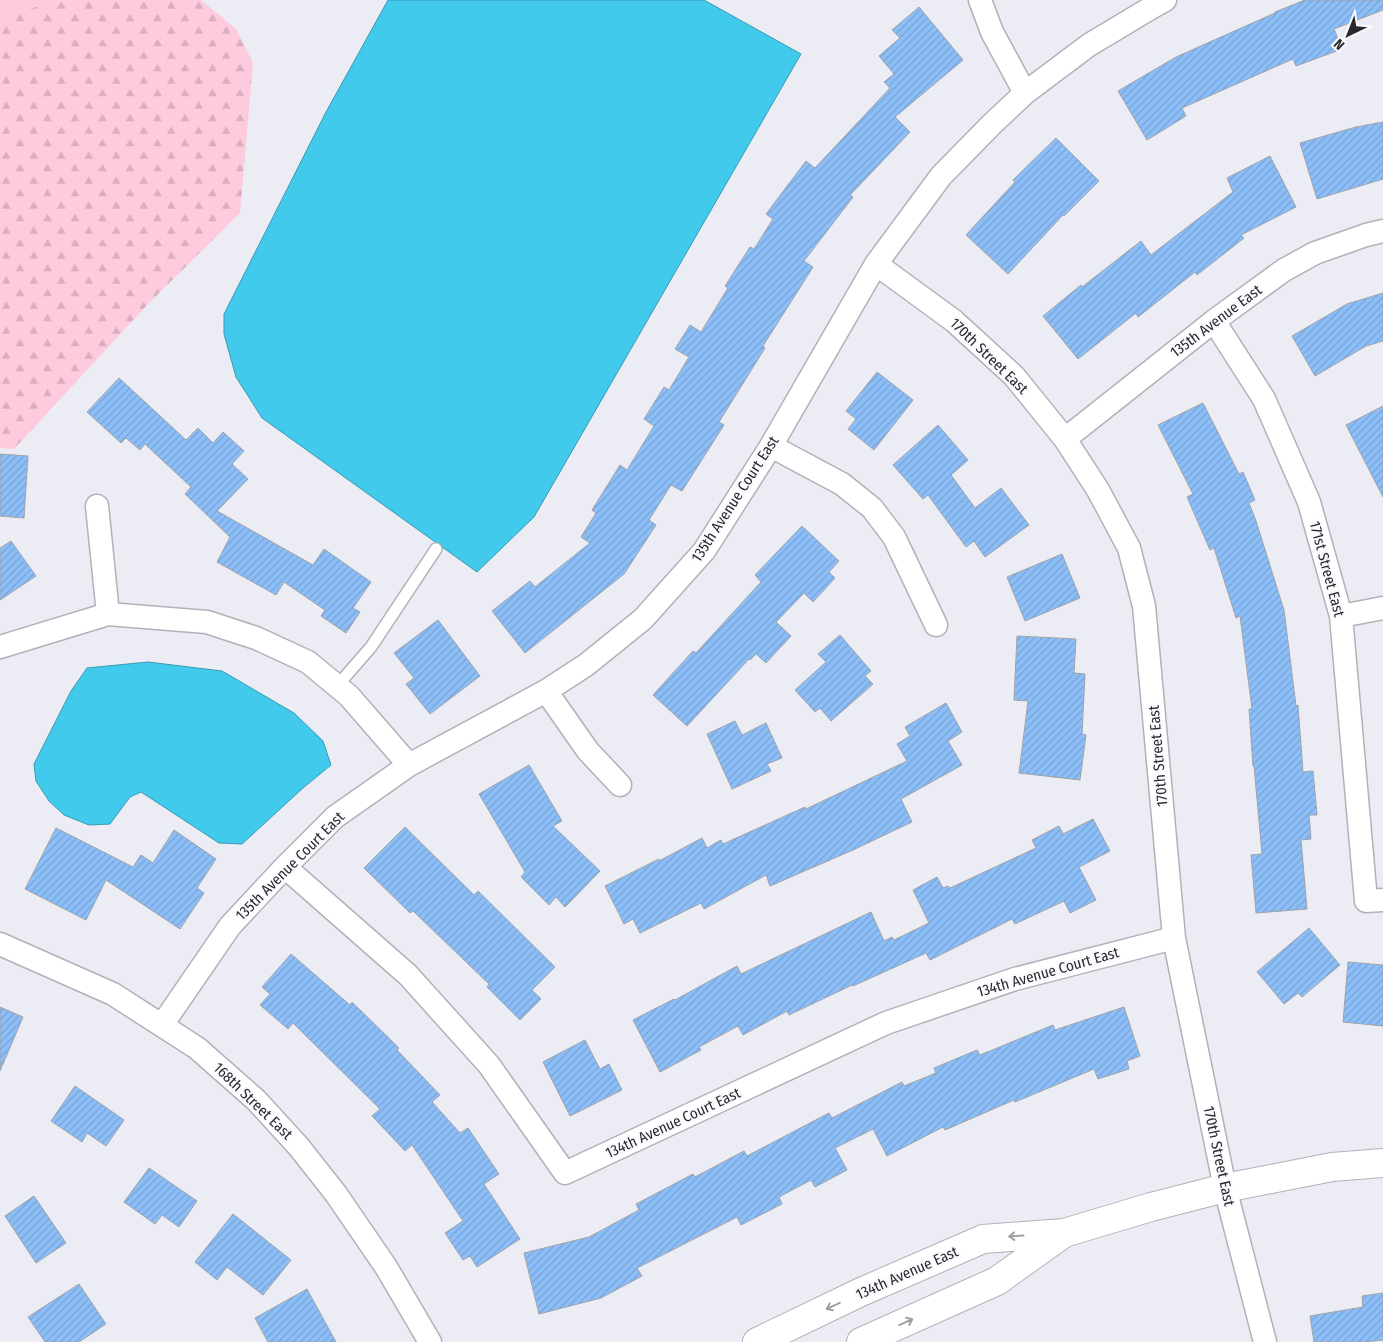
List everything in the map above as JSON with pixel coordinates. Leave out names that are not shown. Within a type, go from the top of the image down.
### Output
[{"type":"street","points":[[980,0],[992,32],[1025,93]]},
{"type":"street","name":"135th Avenue Court East","points":[[162,1025],[230,926],[335,817],[409,765],[546,690],[586,665],[643,619],[704,551],[771,446],[876,264],[941,176],[1025,93],[1090,45],[1165,0]]},
{"type":"street","name":"135th Avenue East","points":[[1066,439],[1214,321],[1284,270],[1315,253],[1366,235],[1383,232]]},
{"type":"street","name":"170th Street East","points":[[876,264],[954,321],[1014,376],[1066,439],[1098,490],[1129,548],[1144,606],[1174,938],[1225,1188],[1264,1342]]},
{"type":"street","name":"171st Street East","points":[[1214,321],[1264,400],[1309,502],[1341,616],[1375,901]]},
{"type":"street","points":[[771,446],[842,484],[872,508],[894,537],[936,624]]},
{"type":"street","points":[[97,506],[108,614]]},
{"type":"street","points":[[1341,616],[1383,608]]},
{"type":"street","points":[[0,647],[108,614],[207,622],[256,638],[308,662],[349,696],[409,765]]},
{"type":"street","points":[[546,690],[588,752],[620,785]]},
{"type":"street","name":"134th Avenue Court East","points":[[285,867],[408,975],[489,1064],[565,1173],[886,1023],[1014,979],[1174,938]]},
{"type":"street","name":"168th Street East","points":[[0,944],[113,994],[197,1048],[256,1100],[299,1147],[336,1194],[386,1267],[430,1342]]},
{"type":"street","name":"134th Avenue East","points":[[757,1342],[861,1292],[983,1239],[1064,1233],[1151,1207],[1225,1188],[1332,1167],[1383,1163]]},
{"type":"street","name":"134th Avenue East","points":[[861,1342],[997,1281],[1064,1233]]},
{"type":"lane","points":[[338,686],[372,647],[436,549]]},
{"type":"green space","points":[[0,0],[60,0],[0,17]]},
{"type":"green space","points":[[60,0],[201,0],[236,29],[253,63],[240,213],[148,304],[14,449],[0,448],[0,17]]},
{"type":"water","points":[[388,0],[704,0],[801,54],[534,517],[477,572],[262,418],[236,377],[224,334],[224,314],[326,112]]},
{"type":"water","points":[[148,662],[222,671],[294,713],[323,741],[331,765],[242,844],[219,843],[141,792],[130,797],[110,824],[89,825],[64,815],[49,801],[36,781],[34,764],[71,691],[87,668]]},
{"type":"building","points":[[1305,0],[1383,0],[1383,10],[1334,29],[1342,49],[1296,66],[1293,59],[1182,108],[1186,116],[1147,140],[1118,91],[1176,57]]},
{"type":"building","points":[[919,7],[963,60],[895,117],[910,132],[850,195],[853,197],[804,261],[813,267],[763,346],[765,348],[719,422],[724,425],[682,491],[671,485],[649,520],[656,525],[624,574],[525,653],[492,611],[530,581],[535,587],[590,543],[581,537],[596,513],[592,510],[620,465],[627,470],[654,426],[644,419],[664,387],[669,390],[689,357],[675,349],[690,325],[701,332],[728,288],[725,286],[750,247],[754,249],[773,219],[766,214],[806,161],[815,168],[890,88],[884,82],[894,74],[879,56],[900,38],[892,30]]},
{"type":"building","points":[[1383,122],[1383,179],[1317,199],[1300,143],[1356,127]]},
{"type":"building","points":[[1056,138],[1099,181],[1063,215],[1008,274],[966,235],[1015,182],[1013,180]]},
{"type":"building","points":[[1270,156],[1296,207],[1241,235],[1244,238],[1197,275],[1195,272],[1138,317],[1136,313],[1078,359],[1043,316],[1081,285],[1082,287],[1141,241],[1151,255],[1233,192],[1227,178]]},
{"type":"building","points":[[1383,293],[1383,341],[1366,346],[1315,376],[1292,336],[1347,304]]},
{"type":"building","points":[[877,372],[913,400],[874,450],[848,429],[856,419],[846,411]]},
{"type":"building","points":[[119,378],[186,440],[198,428],[213,443],[223,432],[244,451],[232,464],[248,479],[217,511],[313,565],[324,549],[371,582],[353,608],[360,612],[346,633],[321,616],[325,610],[284,582],[276,595],[217,562],[230,537],[185,494],[191,487],[145,444],[140,450],[126,438],[121,443],[87,412]]},
{"type":"building","points":[[1203,403],[1239,474],[1243,472],[1255,500],[1249,503],[1284,610],[1296,706],[1298,705],[1303,772],[1313,771],[1317,815],[1309,815],[1311,839],[1301,840],[1307,909],[1256,913],[1251,855],[1262,854],[1249,709],[1252,709],[1240,616],[1236,618],[1214,548],[1210,550],[1187,497],[1193,494],[1158,425]]},
{"type":"building","points":[[1383,406],[1383,497],[1346,425]]},
{"type":"building","points":[[938,425],[968,460],[951,475],[975,508],[1001,488],[1029,525],[985,557],[974,541],[966,547],[928,495],[923,499],[893,465]]},
{"type":"building","points":[[0,454],[28,456],[24,518],[0,516]]},
{"type":"building","points":[[802,526],[839,561],[829,572],[835,578],[813,602],[804,593],[776,622],[791,636],[766,663],[756,654],[749,659],[687,726],[653,695],[693,651],[696,653],[761,582],[755,575]]},
{"type":"building","points":[[11,541],[36,576],[0,600],[0,548]]},
{"type":"building","points":[[1062,554],[1080,598],[1025,621],[1007,577]]},
{"type":"building","points":[[438,620],[480,676],[430,714],[406,684],[414,678],[394,653]]},
{"type":"building","points":[[840,635],[871,671],[865,676],[873,684],[831,721],[820,708],[815,712],[795,690],[826,662],[818,654]]},
{"type":"building","points":[[1017,636],[1076,639],[1074,673],[1085,674],[1082,734],[1086,735],[1080,780],[1019,773],[1028,701],[1014,700]]},
{"type":"building","points":[[946,703],[962,732],[948,741],[962,765],[901,799],[912,822],[770,886],[766,875],[704,909],[701,903],[640,933],[633,919],[624,924],[605,886],[659,859],[659,861],[702,838],[707,848],[721,840],[723,844],[805,807],[806,809],[907,761],[897,744],[910,736],[905,727]]},
{"type":"building","points":[[735,721],[742,735],[766,723],[782,758],[767,764],[771,771],[732,789],[707,734]]},
{"type":"building","points":[[529,765],[562,821],[553,826],[600,871],[565,907],[556,897],[549,905],[521,877],[525,872],[479,794]]},
{"type":"building","points":[[1093,819],[1110,851],[1079,867],[1096,900],[1070,913],[1064,901],[1015,924],[1012,919],[930,960],[926,953],[789,1015],[787,1011],[743,1035],[738,1026],[699,1047],[701,1050],[660,1072],[633,1020],[675,1000],[737,966],[741,974],[871,912],[884,941],[892,937],[894,940],[929,923],[913,890],[937,877],[943,888],[948,886],[950,888],[1036,848],[1032,840],[1059,826],[1063,834]]},
{"type":"building","points":[[405,827],[474,895],[478,891],[555,967],[532,990],[541,999],[520,1020],[487,987],[489,984],[413,911],[410,913],[364,868]]},
{"type":"building","points":[[56,828],[133,867],[141,855],[153,863],[174,830],[216,859],[197,888],[204,893],[180,929],[106,880],[86,920],[25,889]]},
{"type":"building","points":[[1309,928],[1340,965],[1302,997],[1298,993],[1284,1004],[1257,972]]},
{"type":"building","points":[[291,954],[350,1005],[352,1002],[399,1048],[397,1050],[440,1095],[432,1102],[460,1133],[468,1128],[499,1174],[484,1184],[520,1239],[477,1267],[470,1256],[463,1260],[445,1233],[463,1221],[412,1145],[405,1151],[372,1116],[380,1109],[293,1023],[288,1029],[260,1005],[270,994],[262,987]]},
{"type":"building","points":[[1348,962],[1383,965],[1383,1026],[1343,1022]]},
{"type":"building","points":[[0,1007],[23,1017],[0,1071]]},
{"type":"building","points":[[1124,1007],[1140,1056],[1127,1061],[1129,1069],[1098,1079],[1094,1069],[1015,1102],[1014,1100],[945,1130],[943,1127],[887,1156],[873,1129],[835,1148],[847,1170],[815,1187],[811,1180],[779,1197],[782,1204],[741,1225],[737,1217],[637,1268],[642,1276],[601,1298],[539,1314],[524,1253],[589,1237],[639,1210],[636,1204],[693,1174],[695,1177],[744,1151],[747,1156],[829,1113],[832,1118],[902,1082],[904,1086],[936,1073],[934,1068],[977,1050],[980,1055],[1053,1025],[1055,1030]]},
{"type":"building","points":[[585,1040],[600,1069],[609,1064],[622,1090],[570,1116],[543,1062]]},
{"type":"building","points":[[75,1086],[124,1120],[106,1146],[87,1133],[82,1142],[51,1121]]},
{"type":"building","points":[[149,1168],[197,1201],[179,1227],[162,1215],[155,1224],[124,1202]]},
{"type":"building","points":[[34,1196],[66,1243],[36,1263],[5,1216]]},
{"type":"building","points":[[233,1214],[291,1260],[263,1295],[227,1267],[217,1280],[195,1262]]},
{"type":"building","points":[[79,1284],[106,1324],[79,1342],[45,1342],[28,1317]]},
{"type":"building","points":[[307,1289],[336,1342],[268,1342],[255,1318]]},
{"type":"building","points":[[1383,1293],[1383,1340],[1314,1342],[1310,1316],[1363,1307],[1362,1296]]}]
